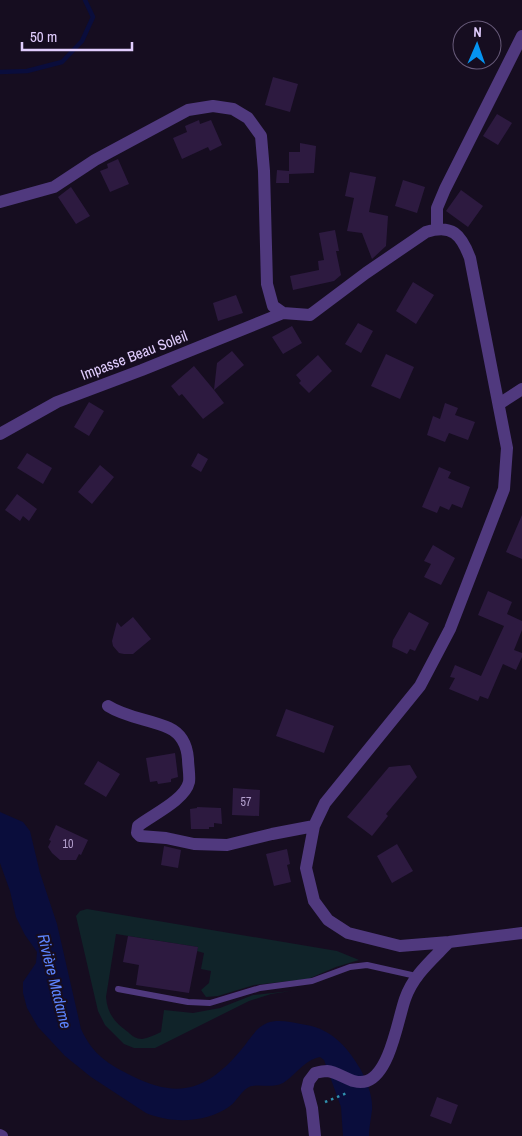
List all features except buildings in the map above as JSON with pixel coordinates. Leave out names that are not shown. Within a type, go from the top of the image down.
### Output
[{"type":"street","points":[[437,228],[437,208],[445,189],[522,36]]},
{"type":"street","points":[[0,202],[54,187],[95,160],[188,110],[213,106],[233,109],[248,118],[261,136],[264,171],[267,284],[273,306],[283,313],[310,314],[426,232],[437,228],[446,228],[454,232],[464,242],[470,258],[507,448],[504,489],[450,629],[420,686],[325,803],[314,826],[306,868],[314,901],[328,920],[348,933],[400,946],[450,942],[522,932]]},
{"type":"street","name":"Impasse Beau Soleil","points":[[0,434],[57,402],[283,313]]},
{"type":"street","points":[[499,404],[522,390]]},
{"type":"street","points":[[108,706],[119,713],[171,728],[183,739],[188,751],[189,781],[184,792],[159,813],[138,826],[137,833],[140,836],[166,838],[194,844],[227,844],[314,826]]},
{"type":"street","points":[[314,1136],[312,1108],[307,1089],[309,1081],[316,1073],[327,1071],[352,1081],[367,1081],[376,1075],[390,1051],[405,996],[416,976],[450,942]]},
{"type":"lane","points":[[118,989],[188,1002],[210,1003],[260,988],[312,981],[350,966],[367,965],[416,976]]},
{"type":"path","points":[[312,1108],[347,1092]]},
{"type":"shaded area","points":[[87,909],[337,951],[359,960],[308,979],[254,985],[218,996],[206,997],[201,990],[209,983],[211,971],[201,969],[204,953],[197,951],[198,947],[116,934],[106,997],[107,1003],[110,1013],[119,1025],[134,1037],[142,1039],[161,1032],[164,1010],[193,1013],[220,1008],[253,995],[291,991],[271,994],[249,1001],[155,1048],[134,1048],[124,1044],[105,1025],[98,1011],[76,916],[80,911]]},
{"type":"water","name":"Rivière Madame","points":[[0,812],[23,822],[30,831],[40,873],[57,924],[81,1029],[91,1046],[102,1058],[123,1072],[149,1083],[165,1088],[179,1089],[205,1082],[217,1074],[241,1050],[256,1031],[267,1023],[284,1021],[312,1026],[337,1039],[350,1053],[361,1070],[372,1100],[369,1136],[343,1136],[341,1107],[324,1060],[320,1057],[309,1061],[283,1083],[274,1086],[249,1087],[221,1112],[200,1119],[178,1120],[156,1117],[146,1113],[91,1077],[65,1056],[38,1027],[27,1008],[23,993],[23,982],[36,963],[37,952],[25,935],[16,917],[10,891],[0,863]]},
{"type":"waterway","points":[[0,72],[27,71],[62,62],[82,41],[93,17],[85,0]]}]
